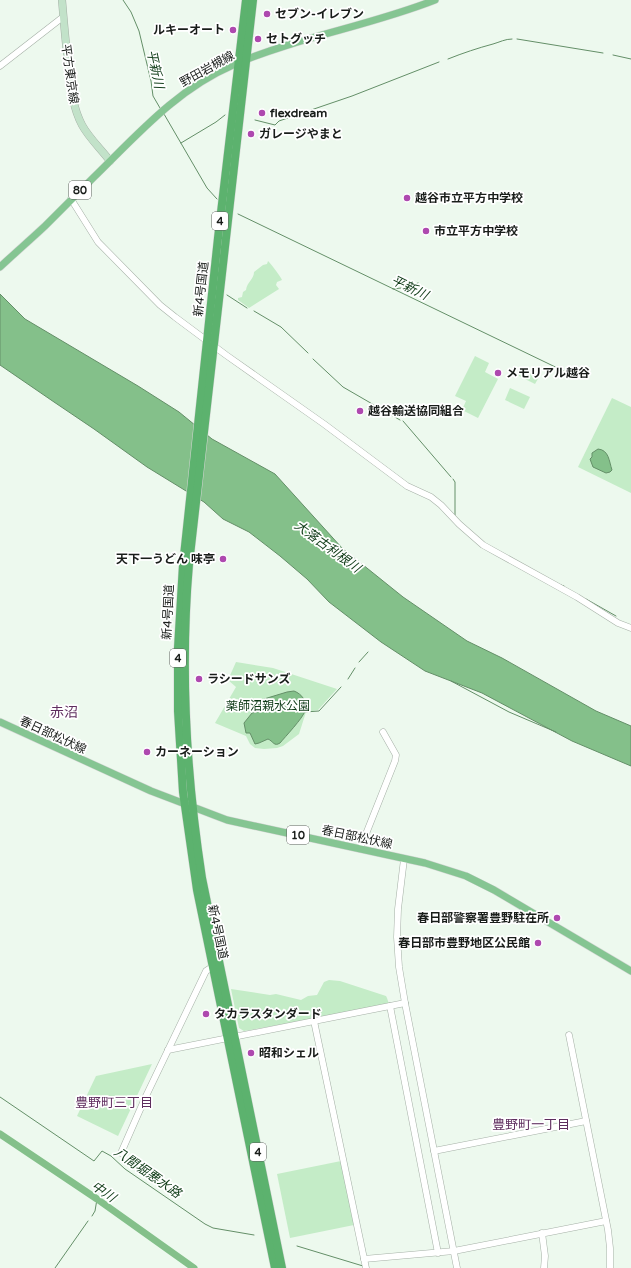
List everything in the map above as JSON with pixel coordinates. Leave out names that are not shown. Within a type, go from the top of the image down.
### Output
[{"type":"highway","name":"新4号国道","points":[[246,0],[242,61],[203,413],[181,588],[178,648],[178,718],[185,804],[196,883],[212,967],[231,1037],[282,1268]]},
{"type":"highway","name":"新4号国道","points":[[242,61],[253,0]]},
{"type":"highway","name":"新4号国道","points":[[191,514],[187,588],[185,708],[193,807],[202,878],[275,1268]]},
{"type":"main road","name":"平方東京線","points":[[62,0],[71,89],[75,108],[82,125],[110,161]]},
{"type":"main road","name":"野田岩槻線","points":[[0,267],[45,226],[162,111],[191,88],[211,76],[242,61],[435,0]]},
{"type":"main road","name":"春日部松伏線","points":[[0,722],[152,791],[227,820],[425,863],[473,879],[631,972]]},
{"type":"street","points":[[0,66],[63,17]]},
{"type":"street","points":[[71,200],[102,246],[160,305],[210,344],[324,424],[407,486],[431,497],[483,545],[557,586],[618,623],[631,628]]},
{"type":"street","points":[[360,849],[396,761],[396,755],[383,732]]},
{"type":"street","points":[[404,859],[398,909],[397,937],[399,967],[404,1003],[457,1268]]},
{"type":"street","points":[[121,1153],[206,971],[212,967]]},
{"type":"street","points":[[168,1050],[404,1003]]},
{"type":"street","points":[[390,1006],[438,1253]]},
{"type":"street","points":[[314,1021],[365,1264],[454,1251],[606,1221]]},
{"type":"street","points":[[569,1035],[606,1221],[610,1248],[610,1268]]},
{"type":"street","points":[[434,1151],[586,1121]]},
{"type":"street","points":[[542,1233],[545,1256],[544,1268]]},
{"type":"green space","points":[[268,261],[282,280],[277,282],[276,285],[279,289],[249,308],[238,300],[238,298],[242,297],[243,292],[246,290],[253,277],[254,272],[263,265],[267,264]]},
{"type":"green space","points":[[475,356],[489,363],[485,372],[498,379],[478,418],[462,410],[466,401],[455,396]]},
{"type":"green space","points":[[520,368],[539,377],[535,384],[517,375]]},
{"type":"green space","points":[[510,388],[530,397],[524,409],[505,400]]},
{"type":"green space","points":[[612,398],[631,407],[631,493],[578,467]]},
{"type":"green space","name":"薬師沼親水公園","points":[[236,662],[273,668],[337,689],[318,710],[306,712],[299,734],[283,746],[264,749],[255,748],[250,744],[246,736],[215,723],[236,687],[228,680]]},
{"type":"green space","points":[[329,980],[340,981],[386,996],[389,1004],[244,1031],[239,1028],[231,989],[270,995],[276,994],[301,1000],[308,996],[317,995],[324,982]]},
{"type":"green space","points":[[152,1064],[118,1136],[77,1116],[96,1076]]},
{"type":"green space","points":[[341,1161],[354,1225],[290,1238],[277,1174]]},
{"type":"water","name":"大落古利根川","points":[[0,294],[25,319],[179,412],[212,439],[275,474],[342,548],[403,597],[467,641],[502,658],[596,711],[631,726],[631,766],[572,741],[482,693],[425,671],[381,642],[329,602],[307,579],[249,532],[223,519],[204,502],[147,467],[0,365]]},
{"type":"water","points":[[598,449],[604,451],[608,456],[612,470],[610,472],[606,473],[593,467],[590,459],[592,457],[592,453]]},
{"type":"water","points":[[294,691],[302,696],[306,704],[305,711],[301,718],[280,743],[275,744],[268,739],[255,744],[250,733],[246,733],[244,723],[252,713],[260,709],[259,704],[264,699]]},
{"type":"waterway","name":"平新川","points":[[123,0],[131,12],[139,31],[151,81],[153,96],[160,108]]},
{"type":"waterway","points":[[448,59],[512,39]]},
{"type":"waterway","points":[[517,39],[603,53]]},
{"type":"waterway","points":[[613,55],[631,59]]},
{"type":"waterway","points":[[311,110],[352,96],[439,62]]},
{"type":"waterway","points":[[255,120],[275,125],[279,121],[305,112]]},
{"type":"waterway","name":"平新川","points":[[164,114],[207,188],[217,199]]},
{"type":"waterway","points":[[181,143],[225,115]]},
{"type":"waterway","name":"平新川","points":[[238,214],[574,376]]},
{"type":"waterway","points":[[393,289],[409,287],[418,283]]},
{"type":"waterway","points":[[227,295],[247,308]]},
{"type":"waterway","points":[[254,311],[281,327],[308,353]]},
{"type":"waterway","points":[[313,359],[343,387],[400,420]]},
{"type":"waterway","points":[[403,421],[451,477]]},
{"type":"waterway","points":[[453,479],[455,482],[455,515]]},
{"type":"waterway","points":[[586,599],[616,616]]},
{"type":"waterway","points":[[359,662],[368,652]]},
{"type":"waterway","points":[[348,679],[355,668]]},
{"type":"waterway","points":[[451,681],[509,712],[556,732]]},
{"type":"waterway","points":[[305,712],[319,711],[341,687]]},
{"type":"waterway","name":"八間堀悪水路","points":[[0,1097],[94,1161],[102,1151],[111,1156],[125,1169],[205,1224],[213,1228],[254,1235]]},
{"type":"waterway","name":"中川","points":[[0,1134],[97,1199],[194,1268]]},
{"type":"waterway","points":[[92,1216],[95,1211],[97,1199]]},
{"type":"waterway","points":[[55,1268],[88,1221]]},
{"type":"waterway","name":"八間堀悪水路","points":[[297,1246],[363,1266]]},
{"type":"place","name":"セブン-イレブン","points":[[267,14]]},
{"type":"place","name":"ルキーオート","points":[[233,30]]},
{"type":"place","name":"セトグッチ","points":[[258,39]]},
{"type":"place","name":"flexdream","points":[[262,113]]},
{"type":"place","name":"ガレージやまと","points":[[251,134]]},
{"type":"place","name":"越谷市立平方中学校","points":[[407,198]]},
{"type":"place","name":"市立平方中学校","points":[[426,231]]},
{"type":"place","name":"メモリアル越谷","points":[[498,373]]},
{"type":"place","name":"越谷輸送協同組合","points":[[360,411]]},
{"type":"place","name":"天下一うどん 味亭","points":[[223,559]]},
{"type":"place","name":"ラシードサンズ","points":[[199,679]]},
{"type":"place","name":"カーネーション","points":[[147,752]]},
{"type":"place","name":"春日部警察署豊野駐在所","points":[[557,918]]},
{"type":"place","name":"春日部市豊野地区公民館","points":[[538,943]]},
{"type":"place","name":"タカラスタンダード","points":[[206,1014]]},
{"type":"place","name":"昭和シェル","points":[[251,1053]]},
{"type":"district","name":"赤沼","points":[[64,712]]},
{"type":"district","name":"豊野町三丁目","points":[[114,1102]]},
{"type":"district","name":"豊野町一丁目","points":[[531,1124]]}]
